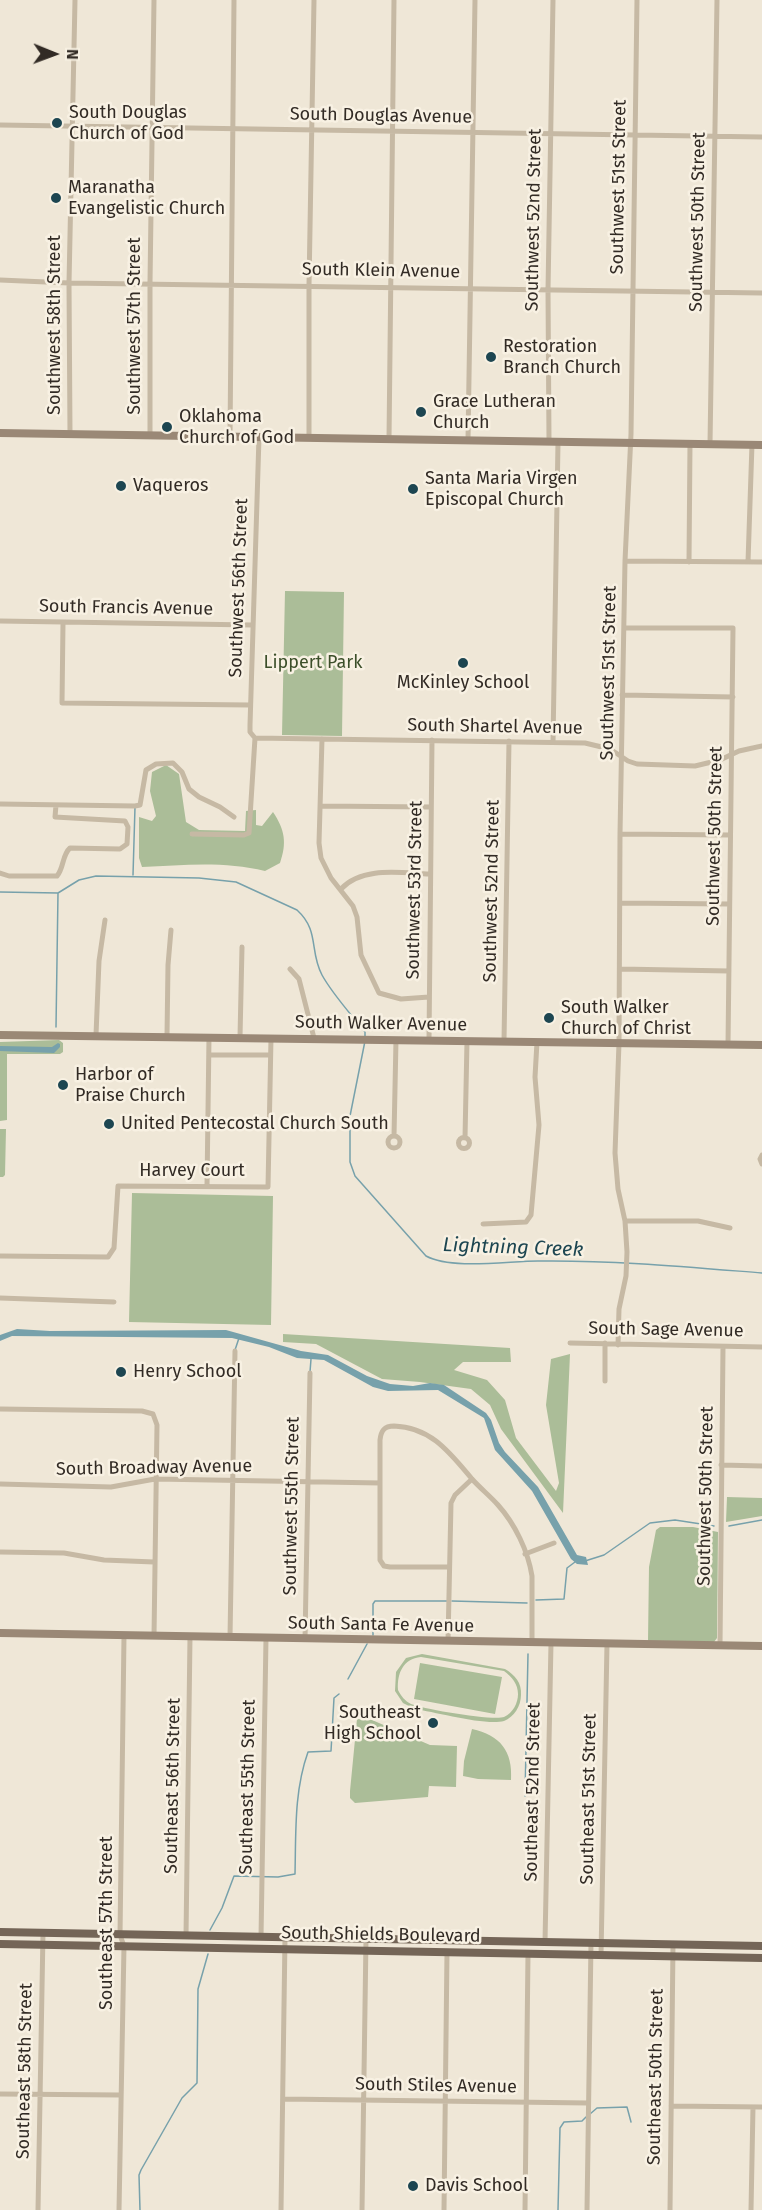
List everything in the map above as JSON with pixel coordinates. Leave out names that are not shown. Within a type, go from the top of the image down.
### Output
[{"type":"main road","points":[[0,433],[762,445]]},
{"type":"main road","name":"South Walker Avenue","points":[[0,1035],[762,1045]]},
{"type":"main road","name":"South Santa Fe Avenue","points":[[0,1634],[762,1647]]},
{"type":"main road","name":"South Shields Boulevard","points":[[0,1932],[762,1946]]},
{"type":"main road","name":"South Shields Boulevard","points":[[0,1944],[762,1958]]},
{"type":"street","name":"Southwest 58th Street","points":[[70,434],[69,283],[75,0]]},
{"type":"street","name":"Southwest 57th Street","points":[[150,435],[154,0]]},
{"type":"street","points":[[230,437],[234,0]]},
{"type":"street","points":[[309,438],[314,0]]},
{"type":"street","points":[[388,439],[394,0]]},
{"type":"street","points":[[468,440],[475,0]]},
{"type":"street","name":"Southwest 52nd Street","points":[[549,441],[548,290],[553,0]]},
{"type":"street","name":"Southwest 51st Street","points":[[618,1345],[619,1309],[626,1276],[627,1252],[626,1221],[618,1189],[615,1153],[619,1043],[622,695],[630,443],[638,0]]},
{"type":"street","name":"Southwest 50th Street","points":[[710,444],[717,0]]},
{"type":"street","name":"South Douglas Avenue","points":[[0,125],[762,137]]},
{"type":"street","name":"South Klein Avenue","points":[[0,280],[69,283],[762,293]]},
{"type":"street","name":"Southwest 56th Street","points":[[192,834],[244,835],[249,833],[255,738],[250,732],[250,705],[259,437]]},
{"type":"street","points":[[553,742],[558,442]]},
{"type":"street","points":[[688,562],[690,443]]},
{"type":"street","points":[[748,562],[752,444]]},
{"type":"street","points":[[625,561],[762,562]]},
{"type":"street","name":"South Francis Avenue","points":[[0,621],[252,625]]},
{"type":"street","points":[[63,623],[62,703],[250,705]]},
{"type":"street","name":"Southwest 50th Street","points":[[624,628],[733,628],[728,1045]]},
{"type":"street","points":[[622,695],[733,697]]},
{"type":"street","name":"South Shartel Avenue","points":[[255,738],[585,743],[610,749],[628,761],[647,765],[695,766],[762,746]]},
{"type":"street","points":[[322,739],[319,843],[321,858],[331,878],[353,906],[357,917],[361,955],[379,993],[401,999],[429,997]]},
{"type":"street","name":"Southwest 53rd Street","points":[[429,1040],[432,740]]},
{"type":"street","name":"Southwest 52nd Street","points":[[504,1041],[509,741]]},
{"type":"street","points":[[0,804],[140,805],[146,770],[156,764],[172,763],[182,772],[189,789],[234,817]]},
{"type":"street","points":[[0,873],[13,876],[57,876],[61,871],[66,851],[70,848],[120,849],[127,844],[128,827],[125,820],[55,817],[56,805]]},
{"type":"street","points":[[320,806],[431,807]]},
{"type":"street","points":[[620,834],[730,835]]},
{"type":"street","points":[[341,889],[346,884],[367,874],[429,874]]},
{"type":"street","points":[[620,903],[729,904]]},
{"type":"street","points":[[96,1035],[99,960],[105,920]]},
{"type":"street","points":[[167,1036],[171,930]]},
{"type":"street","points":[[240,1037],[242,947]]},
{"type":"street","points":[[290,969],[299,979],[314,1038]]},
{"type":"street","points":[[620,969],[729,971]]},
{"type":"street","points":[[207,1186],[209,1037]]},
{"type":"street","points":[[209,1055],[270,1055],[271,1038]]},
{"type":"street","points":[[394,1136],[396,1040]]},
{"type":"street","points":[[465,1138],[467,1041]]},
{"type":"street","points":[[483,1224],[517,1224],[526,1222],[531,1215],[539,1125],[535,1077],[537,1042]]},
{"type":"street","name":"Harvey Court","points":[[0,1256],[108,1257],[114,1248],[118,1186],[268,1187],[270,1055]]},
{"type":"street","points":[[762,1155],[760,1160],[762,1164]]},
{"type":"street","points":[[626,1221],[698,1221],[730,1228]]},
{"type":"street","points":[[0,1298],[114,1302]]},
{"type":"street","name":"South Sage Avenue","points":[[570,1343],[762,1347]]},
{"type":"street","points":[[605,1343],[605,1380]]},
{"type":"street","name":"Southwest 50th Street","points":[[720,1646],[723,1347]]},
{"type":"street","points":[[230,1637],[235,1351]]},
{"type":"street","name":"Southwest 55th Street","points":[[305,1639],[306,1483],[310,1373]]},
{"type":"street","points":[[0,1409],[142,1411],[153,1414],[157,1425],[154,1636]]},
{"type":"street","points":[[449,1567],[390,1568],[383,1564],[380,1554],[380,1440],[381,1432],[390,1426],[407,1428],[432,1437],[459,1462],[512,1523],[532,1576],[532,1642]]},
{"type":"street","points":[[721,1465],[762,1466]]},
{"type":"street","name":"South Broadway Avenue","points":[[0,1484],[111,1487],[155,1479],[380,1483]]},
{"type":"street","points":[[448,1641],[451,1503],[455,1495],[472,1479]]},
{"type":"street","points":[[525,1554],[554,1543]]},
{"type":"street","points":[[0,1552],[64,1553],[104,1560],[154,1562]]},
{"type":"street","name":"Southeast 57th Street","points":[[119,2210],[124,1946],[120,1935],[124,1636]]},
{"type":"street","name":"Southeast 56th Street","points":[[186,1936],[190,1637]]},
{"type":"street","name":"Southeast 55th Street","points":[[261,1937],[266,1638]]},
{"type":"street","name":"Southeast 52nd Street","points":[[545,1942],[551,1643]]},
{"type":"street","name":"Southeast 51st Street","points":[[601,1955],[607,1644]]},
{"type":"street","name":"Southeast 58th Street","points":[[38,2210],[43,1933]]},
{"type":"street","points":[[281,2210],[285,1938]]},
{"type":"street","points":[[362,2210],[366,1939]]},
{"type":"street","points":[[587,2210],[591,1943]]},
{"type":"street","name":"Southeast 50th Street","points":[[670,2210],[673,1945]]},
{"type":"street","points":[[444,2210],[447,1952]]},
{"type":"street","points":[[525,2210],[528,1954]]},
{"type":"street","points":[[0,2094],[120,2095]]},
{"type":"street","name":"South Stiles Avenue","points":[[283,2098],[588,2103]]},
{"type":"street","points":[[671,2106],[762,2107]]},
{"type":"street","points":[[752,2210],[753,2107]]},
{"type":"green space","name":"Lippert Park","points":[[285,591],[344,592],[342,736],[282,735]]},
{"type":"green space","points":[[166,765],[179,774],[186,822],[199,830],[245,831],[246,811],[256,810],[256,825],[262,826],[273,812],[284,837],[284,849],[280,863],[265,871],[220,865],[142,867],[139,858],[139,817],[152,821],[156,816],[150,791],[152,772]]},
{"type":"green space","points":[[59,1040],[63,1043],[63,1052],[60,1054],[7,1054],[7,1120],[0,1121],[0,1042]]},
{"type":"green space","points":[[0,1129],[6,1129],[5,1175],[3,1177],[0,1177]]},
{"type":"green space","points":[[132,1193],[273,1196],[271,1325],[129,1322]]},
{"type":"green space","points":[[283,1334],[510,1348],[511,1362],[463,1362],[454,1370],[487,1380],[505,1400],[516,1438],[556,1491],[559,1483],[546,1405],[551,1359],[570,1354],[563,1513],[501,1429],[490,1405],[471,1389],[382,1379],[316,1344],[283,1342]]},
{"type":"green space","points":[[727,1497],[762,1498],[762,1516],[726,1522]]},
{"type":"green space","points":[[660,1527],[693,1527],[718,1532],[717,1638],[714,1642],[648,1641],[649,1567],[656,1530]]},
{"type":"green space","points":[[422,1654],[505,1669],[519,1683],[521,1699],[518,1707],[508,1719],[496,1722],[415,1709],[403,1703],[395,1691],[396,1672],[406,1658]],"holes":[[[421,1657],[504,1671],[514,1681],[518,1694],[514,1707],[504,1717],[473,1716],[418,1706],[407,1701],[398,1690],[402,1668],[415,1658]]]},
{"type":"green space","points":[[420,1663],[502,1677],[495,1714],[414,1699]]},
{"type":"green space","points":[[357,1719],[372,1720],[430,1745],[457,1746],[456,1787],[429,1786],[428,1797],[355,1803],[350,1798],[350,1791]]},
{"type":"green space","points":[[472,1729],[490,1735],[503,1746],[510,1761],[511,1780],[463,1776],[464,1761]]},
{"type":"water","points":[[58,1043],[60,1047],[54,1053],[0,1051],[0,1046],[52,1047]]},
{"type":"water","points":[[17,1329],[50,1331],[226,1330],[301,1351],[328,1355],[367,1376],[390,1384],[444,1385],[486,1413],[505,1452],[538,1487],[577,1555],[586,1557],[588,1565],[577,1564],[571,1559],[532,1491],[495,1450],[484,1418],[438,1390],[388,1391],[373,1387],[324,1360],[297,1358],[269,1347],[232,1338],[12,1336],[0,1341],[0,1335]]},
{"type":"waterway","points":[[133,875],[135,807]]},
{"type":"waterway","name":"Lightning Creek","points":[[0,892],[58,893],[79,880],[96,876],[199,878],[236,882],[297,910],[304,918],[312,933],[316,958],[322,975],[365,1032],[365,1037]]},
{"type":"waterway","points":[[56,1027],[58,893]]},
{"type":"waterway","name":"Lightning Creek","points":[[365,1041],[350,1116],[350,1162],[355,1176],[426,1256],[450,1263],[465,1264],[538,1261],[594,1262],[762,1273]]},
{"type":"waterway","points":[[235,1350],[239,1338]]},
{"type":"waterway","points":[[310,1372],[311,1359]]},
{"type":"waterway","points":[[585,1561],[604,1555],[650,1523],[675,1520],[714,1526]]},
{"type":"waterway","points":[[729,1526],[762,1520]]},
{"type":"waterway","points":[[536,1600],[564,1599],[567,1568],[575,1562]]},
{"type":"waterway","points":[[373,1635],[373,1604],[375,1601],[447,1601]]},
{"type":"waterway","points":[[452,1601],[527,1603]]},
{"type":"waterway","points":[[348,1679],[367,1644]]},
{"type":"waterway","points":[[525,1796],[528,1654]]},
{"type":"waterway","points":[[210,1930],[222,1908],[234,1876],[278,1877],[295,1874],[297,1812],[303,1767],[308,1752],[331,1751],[334,1698],[339,1694]]},
{"type":"waterway","points":[[140,2210],[139,2175],[141,2170],[182,2098],[197,2083],[198,1989],[208,1954]]},
{"type":"waterway","points":[[590,2114],[597,2108],[627,2107],[631,2122]]},
{"type":"waterway","points":[[558,2210],[560,2128],[564,2122],[582,2121],[586,2117]]},
{"type":"place","name":"South Douglas Church of God","points":[[57,123]]},
{"type":"place","name":"Maranatha Evangelistic Church","points":[[56,198]]},
{"type":"place","name":"Restoration Branch Church","points":[[491,357]]},
{"type":"place","name":"Grace Lutheran Church","points":[[421,412]]},
{"type":"place","name":"Oklahoma Church of God","points":[[167,427]]},
{"type":"place","name":"Vaqueros","points":[[121,486]]},
{"type":"place","name":"Santa Maria Virgen Episcopal Church","points":[[413,489]]},
{"type":"place","name":"McKinley School","points":[[463,663]]},
{"type":"place","name":"South Walker Church of Christ","points":[[549,1018]]},
{"type":"place","name":"Harbor of Praise Church","points":[[63,1085]]},
{"type":"place","name":"United Pentecostal Church South","points":[[109,1124]]},
{"type":"place","name":"Henry School","points":[[121,1372]]},
{"type":"place","name":"Southeast High School","points":[[433,1723]]},
{"type":"place","name":"Davis School","points":[[413,2186]]}]
